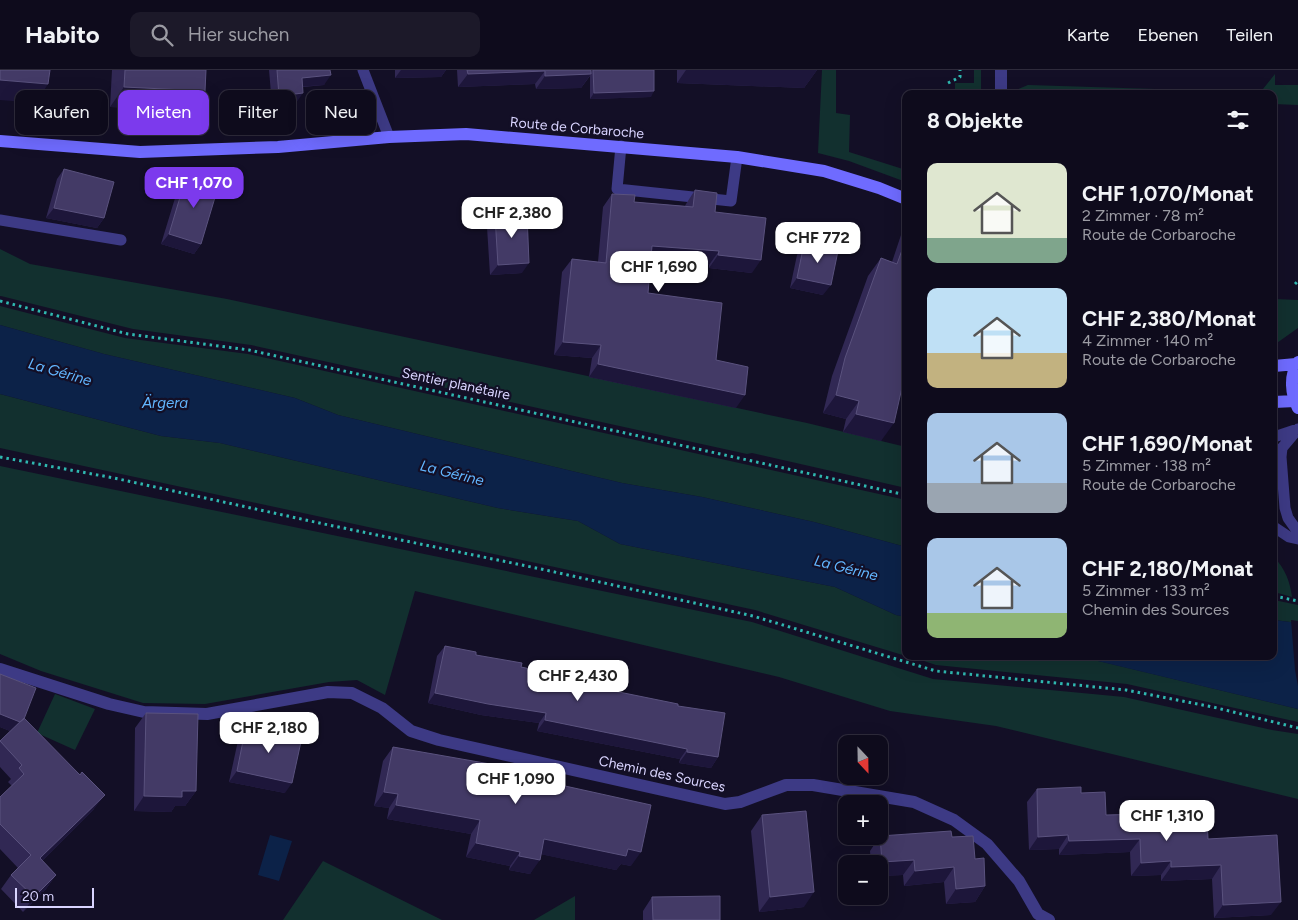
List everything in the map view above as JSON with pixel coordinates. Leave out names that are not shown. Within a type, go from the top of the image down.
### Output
[{"type":"street","points":[[1001,70],[1001,90]]},
{"type":"street","name":"Route de Corbaroche","points":[[0,141],[140,152],[278,147],[389,136],[466,134],[736,157],[824,171],[902,197]]},
{"type":"street","points":[[1277,366],[1297,363],[1292,376],[1292,390],[1296,405],[1277,402]]},
{"type":"street","name":"Chemin des Sources","points":[[0,669],[110,704],[144,712],[207,714],[328,692],[352,694],[382,708],[411,730],[439,740],[725,804],[740,802],[786,785],[813,785],[914,802],[954,820],[987,844],[1019,881],[1038,914],[1049,920]]},
{"type":"lane","points":[[363,70],[389,136]]},
{"type":"lane","points":[[620,146],[618,189],[732,201],[736,157]]},
{"type":"lane","points":[[0,220],[121,240]]},
{"type":"lane","points":[[1277,436],[1298,429]]},
{"type":"lane","points":[[1298,429],[1282,448],[1281,457],[1285,508],[1288,518],[1298,532]]},
{"type":"lane","points":[[1277,529],[1289,537],[1298,539]]},
{"type":"path","points":[[948,83],[960,77],[960,70]]},
{"type":"path","name":"Sentier planétaire","points":[[0,301],[128,334],[249,350],[902,493]]},
{"type":"path","points":[[0,457],[114,478],[324,524],[541,568],[753,616],[936,671],[1126,690],[1213,707],[1298,728]]},
{"type":"path","points":[[1277,597],[1298,601]]},
{"type":"green space","points":[[822,70],[836,70],[836,113],[850,115],[849,152],[902,169],[902,181],[849,161],[818,153]]},
{"type":"green space","points":[[974,70],[981,70],[981,90],[955,90],[955,83],[974,83]]},
{"type":"green space","points":[[1275,74],[1275,85],[1298,85],[1298,105],[1277,104],[1277,90],[1259,90],[1263,89]]},
{"type":"green space","points":[[1028,85],[1187,90],[1016,90]]},
{"type":"green space","points":[[0,249],[30,264],[227,299],[807,423],[902,446],[902,487],[251,345],[133,329],[0,296]]},
{"type":"green space","points":[[1277,299],[1298,300],[1298,328],[1277,343]]},
{"type":"green space","points":[[0,306],[125,338],[248,354],[902,499],[902,546],[814,522],[702,497],[622,483],[338,415],[295,398],[104,354],[0,325]]},
{"type":"green space","points":[[0,394],[161,436],[220,443],[498,508],[578,521],[620,544],[835,587],[902,616],[902,655],[755,610],[0,448]]},
{"type":"green space","points":[[0,466],[752,622],[933,679],[1124,697],[1298,734],[1298,799],[996,726],[890,711],[779,677],[415,591],[385,695],[357,680],[329,682],[205,704],[143,703],[41,671],[0,654]]},
{"type":"green space","points":[[1277,561],[1286,576],[1292,597],[1277,593]]},
{"type":"green space","points":[[1277,601],[1298,605],[1298,623],[1277,620]]},
{"type":"green space","points":[[921,660],[1095,660],[1298,709],[1298,722],[1127,684],[936,665]]},
{"type":"green space","points":[[55,694],[95,709],[75,750],[37,733]]},
{"type":"green space","points":[[323,861],[442,920],[283,920]]},
{"type":"green space","points":[[575,896],[575,920],[534,920]]},
{"type":"water","name":"Ärgera","points":[[0,325],[104,354],[295,398],[338,415],[622,483],[702,497],[814,522],[902,546],[902,616],[835,587],[620,544],[578,521],[498,508],[220,443],[161,436],[0,394]]},
{"type":"water","points":[[1277,620],[1298,623],[1298,709],[1094,660],[1277,660]]},
{"type":"water","points":[[270,835],[292,841],[279,881],[258,875]]},
{"type":"pier","points":[[1291,620],[1298,621],[1298,686],[1295,670]]},
{"type":"building","points":[[0,70],[50,70],[48,84],[0,80]]},
{"type":"building","points":[[125,70],[206,70],[205,90],[124,87]]},
{"type":"building","points":[[277,70],[330,70],[331,75],[302,78],[303,93],[296,94],[296,90],[279,90]]},
{"type":"building","points":[[467,70],[591,70],[591,74],[545,76],[545,71],[468,74]]},
{"type":"building","points":[[593,70],[654,70],[654,91],[594,93]]},
{"type":"building","points":[[64,169],[114,182],[104,218],[54,208]]},
{"type":"building","points":[[187,174],[219,184],[201,244],[169,234]]},
{"type":"building","points":[[695,190],[717,193],[715,212],[766,218],[761,260],[718,255],[719,251],[652,246],[648,293],[722,303],[716,360],[748,367],[745,395],[598,364],[601,345],[563,342],[572,259],[606,263],[612,194],[635,195],[634,202],[693,207]]},
{"type":"building","points":[[527,214],[529,263],[498,265],[495,216]]},
{"type":"building","points":[[804,244],[838,251],[831,285],[797,278]]},
{"type":"building","points":[[902,250],[902,387],[894,423],[856,414],[859,401],[836,395],[845,358],[881,258],[897,264]]},
{"type":"building","points":[[445,646],[476,652],[476,655],[522,663],[521,667],[615,687],[614,691],[678,704],[678,706],[725,713],[718,757],[687,752],[687,749],[545,720],[546,713],[435,693]]},
{"type":"building","points":[[0,674],[36,688],[24,719],[20,722],[0,714]]},
{"type":"building","points":[[146,713],[198,714],[196,791],[182,791],[182,797],[144,796]]},
{"type":"building","points":[[24,718],[80,775],[82,772],[105,795],[40,858],[56,875],[34,897],[11,875],[31,855],[0,824],[0,797],[24,774],[19,768],[22,765],[0,741]]},
{"type":"building","points":[[246,726],[302,737],[292,783],[237,771]]},
{"type":"building","points":[[393,747],[513,768],[513,771],[557,781],[556,784],[651,805],[641,852],[628,849],[626,856],[544,839],[540,860],[519,856],[520,852],[476,843],[480,820],[396,805],[398,794],[384,792]]},
{"type":"building","points":[[1081,787],[1081,793],[1105,792],[1106,815],[1183,813],[1183,819],[1207,818],[1208,839],[1277,835],[1281,902],[1223,905],[1221,865],[1171,867],[1171,861],[1141,863],[1140,839],[1069,841],[1068,835],[1038,837],[1037,789]]},
{"type":"building","points":[[806,811],[814,892],[770,897],[762,815]]},
{"type":"building","points":[[951,831],[952,837],[973,836],[975,859],[984,858],[985,886],[956,889],[954,867],[915,871],[914,860],[888,862],[888,855],[881,855],[881,845],[888,845],[888,835]]},
{"type":"building","points":[[720,896],[720,920],[653,920],[652,897]]},
{"type":"water label","name":"La Gérine","points":[[60,372]]},
{"type":"water label","name":"La Gérine","points":[[452,473]]},
{"type":"water label","name":"La Gérine","points":[[846,568]]}]
